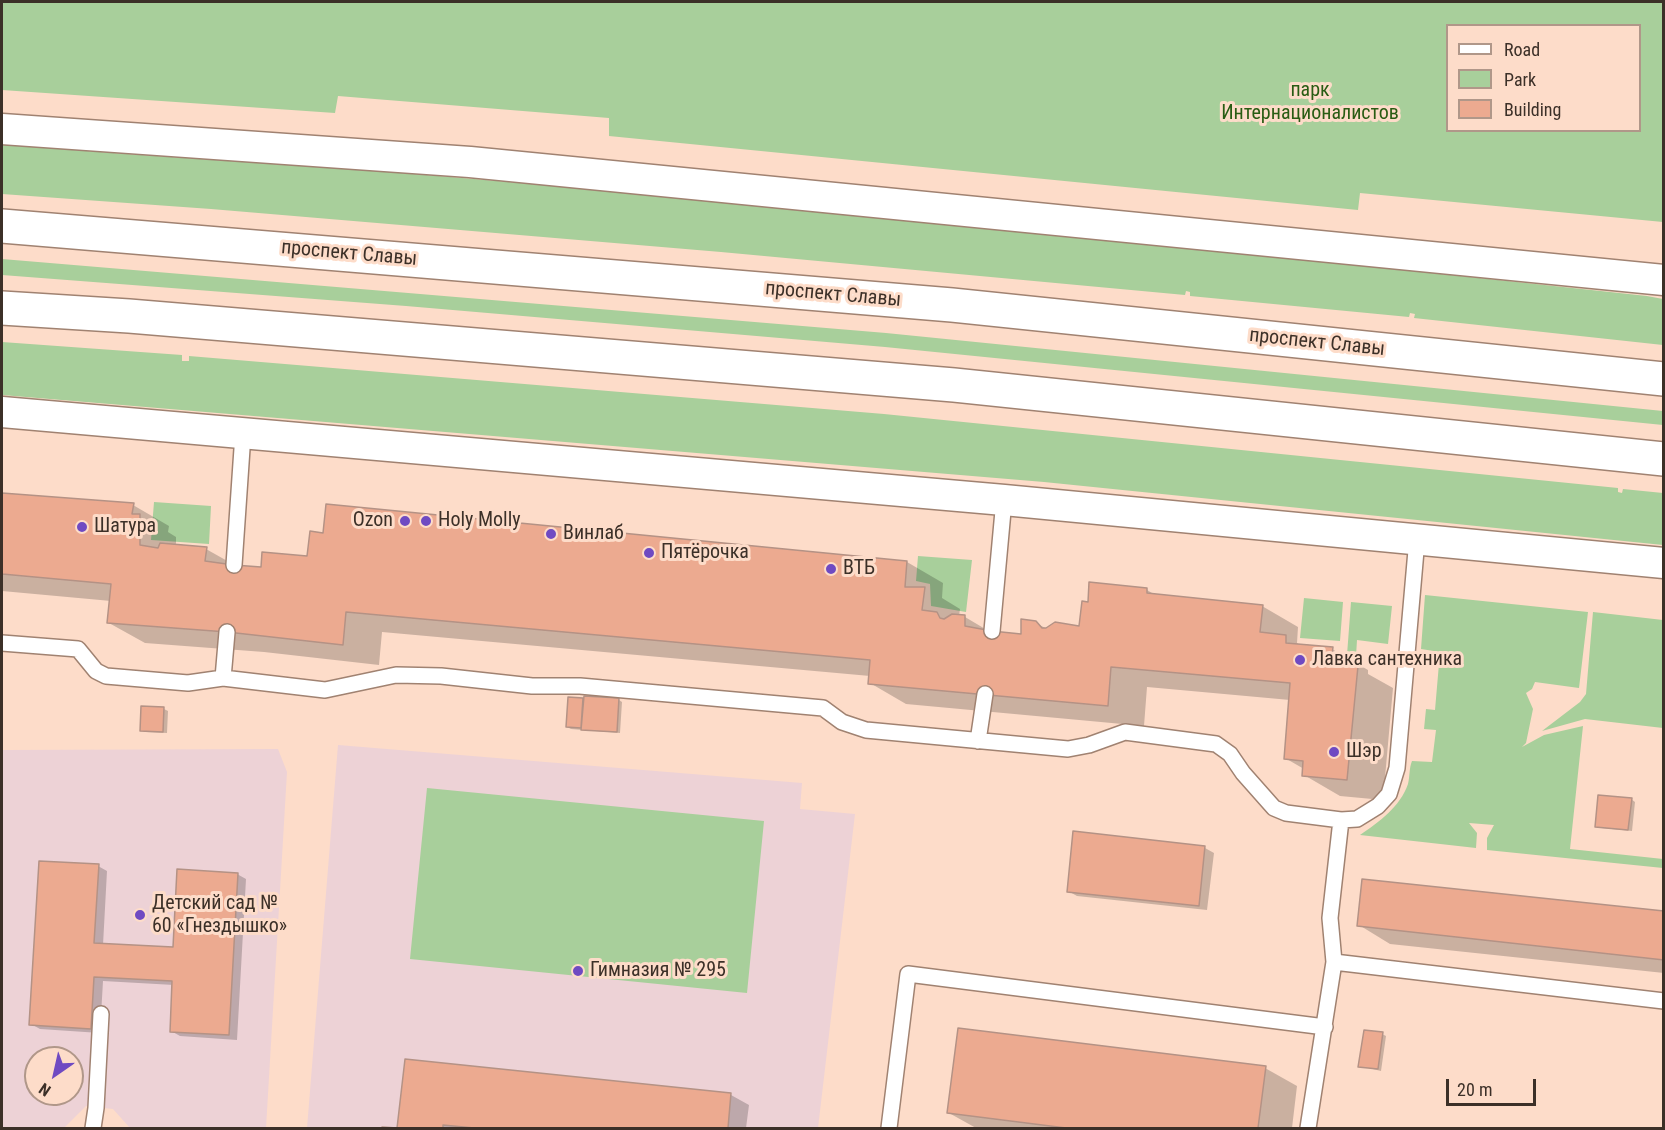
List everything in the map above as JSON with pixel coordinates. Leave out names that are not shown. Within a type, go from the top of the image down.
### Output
[{"type":"main road","name":"проспект Славы","points":[[2,226],[952,305],[1664,379]]},
{"type":"main road","points":[[2,308],[129,316],[954,386],[1664,459]]},
{"type":"street","points":[[2,129],[481,163],[1664,280]]},
{"type":"street","points":[[2,412],[1004,500],[1664,563]]},
{"type":"lane","points":[[234,565],[243,434]]},
{"type":"lane","points":[[992,631],[1004,500]]},
{"type":"lane","points":[[2,643],[78,649],[96,671],[106,676],[188,683],[223,678],[325,690],[396,675],[441,676],[532,686],[579,686],[823,708],[842,722],[866,730],[1068,749],[1089,746],[1125,732],[1216,744],[1230,754],[1243,773],[1274,808],[1286,813],[1341,820],[1357,819],[1378,806],[1389,794],[1398,768],[1417,539]]},
{"type":"lane","points":[[223,678],[227,632]]},
{"type":"lane","points":[[978,741],[984,694]]},
{"type":"lane","points":[[1308,1128],[1334,962],[1330,918],[1341,820]]},
{"type":"lane","points":[[1334,962],[1664,1000]]},
{"type":"lane","points":[[889,1128],[908,974],[1325,1027]]},
{"type":"lane","points":[[93,1128],[101,1014]]},
{"type":"shaded area","name":"Гимназия № 295","points":[[338,745],[802,783],[800,809],[855,814],[818,1128],[307,1128]]},
{"type":"shaded area","name":"Детский сад № 60 «Гнездышко»","points":[[278,749],[287,772],[266,1128],[130,1128],[113,1109],[86,1106],[64,1128],[2,1128],[2,750]]},
{"type":"green space","name":"парк Интернационалистов","points":[[2,2],[1663,2],[1663,222],[1360,193],[1358,210],[609,136],[609,118],[338,96],[335,113],[2,90]]},
{"type":"green space","points":[[2,144],[415,174],[767,205],[1647,296],[1663,299],[1663,345],[1414,318],[1415,314],[1410,313],[1409,317],[1190,296],[1190,292],[1186,291],[1185,295],[721,252],[211,209],[2,194]]},
{"type":"green space","points":[[2,259],[886,333],[1663,411],[1663,425],[885,347],[406,306],[2,275]]},
{"type":"green space","points":[[2,342],[182,355],[182,361],[189,361],[189,356],[884,414],[1618,488],[1618,492],[1622,493],[1623,489],[1663,493],[1663,545],[1044,482],[2,395]]},
{"type":"green space","points":[[154,502],[211,506],[209,544],[151,540]]},
{"type":"green space","points":[[918,556],[972,560],[966,612],[931,606],[930,584],[916,581]]},
{"type":"green space","points":[[1425,595],[1588,612],[1579,688],[1535,682],[1532,689],[1526,693],[1533,709],[1526,743],[1522,747],[1544,735],[1583,726],[1570,849],[1663,859],[1663,868],[1487,850],[1487,838],[1494,825],[1469,823],[1477,833],[1476,848],[1360,835],[1400,800],[1408,784],[1412,761],[1432,762],[1436,730],[1424,729],[1426,709],[1435,710],[1440,652],[1421,649]]},
{"type":"green space","points":[[1304,598],[1343,602],[1340,641],[1300,638]]},
{"type":"green space","points":[[1351,602],[1392,606],[1388,644],[1357,640],[1356,656],[1347,655]]},
{"type":"green space","points":[[1593,612],[1663,620],[1663,728],[1585,719],[1542,731],[1580,702],[1586,694]]},
{"type":"green space","points":[[427,788],[764,821],[747,993],[410,959]]},
{"type":"building","points":[[2,493],[134,503],[132,514],[140,514],[140,545],[158,548],[160,543],[207,547],[205,561],[234,565],[261,567],[262,552],[307,556],[310,531],[323,533],[326,504],[907,561],[905,587],[925,587],[922,610],[937,612],[940,618],[944,619],[952,614],[965,615],[965,626],[992,631],[1021,634],[1021,619],[1036,621],[1042,628],[1055,622],[1079,626],[1082,601],[1088,602],[1089,582],[1147,588],[1147,593],[1263,605],[1260,632],[1286,635],[1286,643],[1333,647],[1331,663],[1358,666],[1347,780],[1302,776],[1303,761],[1284,759],[1290,683],[1111,667],[1108,706],[868,684],[870,660],[346,612],[343,645],[227,632],[107,623],[111,584],[2,574]]},
{"type":"building","points":[[584,696],[619,698],[617,732],[581,730]]},
{"type":"building","points":[[568,697],[583,698],[581,728],[566,727]]},
{"type":"building","points":[[141,706],[164,707],[163,732],[140,731]]},
{"type":"building","points":[[1598,795],[1632,798],[1628,830],[1595,827]]},
{"type":"building","points":[[1073,831],[1205,846],[1199,906],[1067,892]]},
{"type":"building","points":[[39,861],[99,864],[94,943],[173,947],[177,869],[238,873],[229,1035],[170,1032],[172,981],[94,977],[91,1029],[29,1025]]},
{"type":"building","points":[[1362,879],[1664,911],[1664,960],[1357,926]]},
{"type":"building","points":[[958,1028],[1266,1066],[1258,1128],[1066,1128],[947,1113]]},
{"type":"building","points":[[1364,1030],[1383,1032],[1378,1069],[1358,1067]]},
{"type":"building","points":[[405,1059],[731,1093],[728,1128],[474,1128],[443,1125],[443,1128],[397,1128]]},
{"type":"place","name":"Ozon","points":[[405,521]]},
{"type":"place","name":"Holy Molly","points":[[426,521]]},
{"type":"place","name":"Шатура","points":[[82,527]]},
{"type":"place","name":"Винлаб","points":[[551,534]]},
{"type":"place","name":"Пятёрочка","points":[[649,553]]},
{"type":"place","name":"ВТБ","points":[[831,569]]},
{"type":"place","name":"Лавка сантехника","points":[[1300,660]]},
{"type":"place","name":"Шэр","points":[[1334,752]]},
{"type":"place","name":"Детский сад № 60 «Гнездышко»","points":[[140,915]]},
{"type":"place","name":"Гимназия № 295","points":[[578,971]]}]
